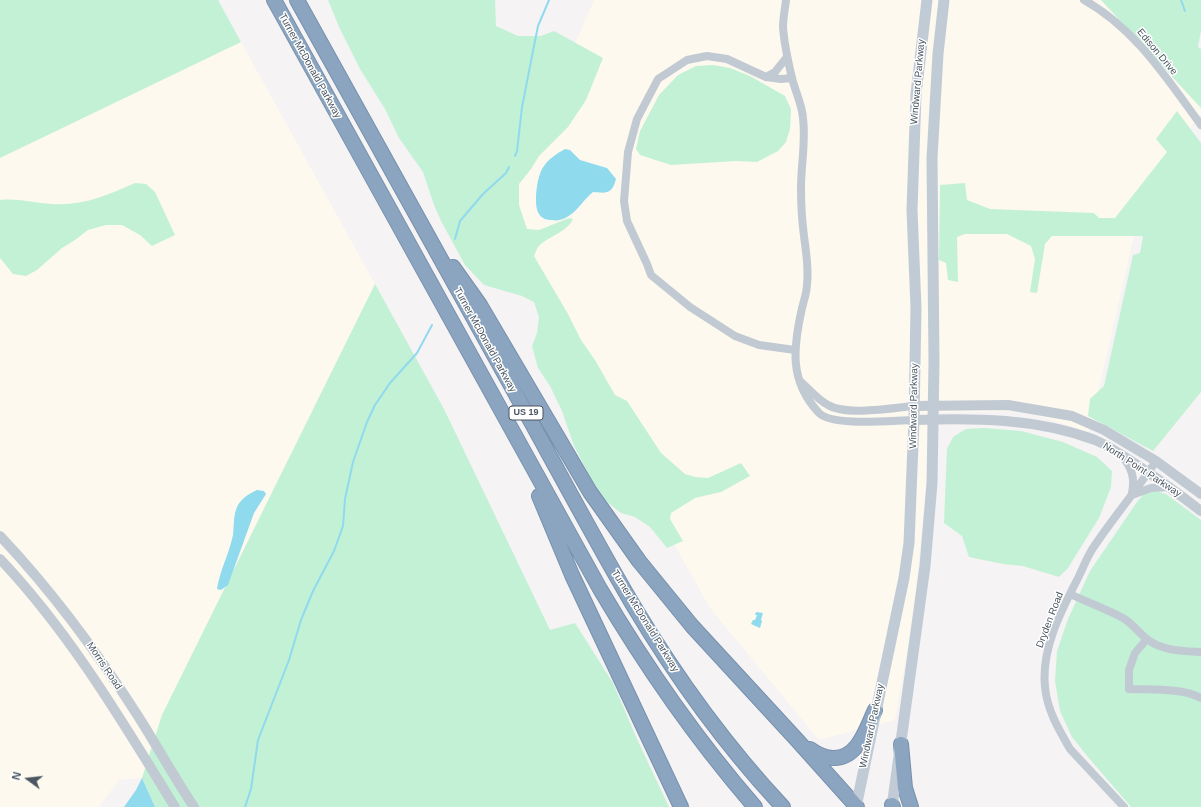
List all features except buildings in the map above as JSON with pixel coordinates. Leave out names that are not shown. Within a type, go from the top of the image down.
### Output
[{"type":"highway","name":"Turner McDonald Parkway","points":[[274,0],[600,589],[648,668],[704,746],[756,807]]},
{"type":"highway","name":"Turner McDonald Parkway","points":[[297,0],[420,219],[472,317],[634,607],[695,698],[739,757],[783,807]]},
{"type":"highway","points":[[420,219],[480,305],[575,468],[604,513],[639,561],[692,626],[848,795],[856,807]]},
{"type":"highway","points":[[511,429],[572,576],[681,807]]},
{"type":"highway","points":[[797,740],[816,754],[828,758],[840,758],[850,754],[859,744],[875,710]]},
{"type":"highway","points":[[901,744],[906,788],[911,807]]},
{"type":"main road","name":"Windward Parkway","points":[[856,807],[875,710],[904,578],[909,543],[914,420],[916,308],[912,202],[916,94],[927,0]]},
{"type":"main road","name":"Windward Parkway","points":[[892,806],[925,566],[932,483],[932,158],[938,54],[944,0]]},
{"type":"street","points":[[786,0],[783,26],[785,46],[803,118],[804,133],[801,188],[808,269],[807,285],[798,326],[795,350],[795,361],[801,388],[806,397],[821,415],[832,419],[847,422],[914,420]]},
{"type":"street","name":"Edison Drive","points":[[1085,0],[1126,31],[1146,52],[1201,125]]},
{"type":"street","points":[[792,78],[781,79],[766,77],[727,60],[707,56],[687,60],[658,79],[637,119],[627,157],[624,201],[627,221],[651,275],[690,307],[736,336],[759,345],[795,350]]},
{"type":"street","points":[[766,77],[775,72],[787,56]]},
{"type":"street","points":[[800,380],[818,398],[836,409],[847,411],[914,406]]},
{"type":"street","name":"North Point Parkway","points":[[914,406],[1008,405],[1072,416],[1104,430],[1156,462],[1201,494]]},
{"type":"street","name":"North Point Parkway","points":[[914,420],[977,419],[1017,421],[1071,432],[1096,441],[1120,454],[1149,472],[1201,511]]},
{"type":"street","points":[[1120,454],[1131,468],[1134,476],[1132,495],[1151,488],[1170,487]]},
{"type":"street","name":"Dryden Road","points":[[1124,807],[1070,749],[1049,706],[1045,687],[1046,663],[1049,647],[1070,594],[1093,549],[1156,462]]},
{"type":"street","name":"Morris Road","points":[[0,536],[41,581],[79,630],[134,710],[194,807]]},
{"type":"street","name":"Morris Road","points":[[0,559],[36,600],[77,655],[134,740],[175,807]]},
{"type":"street","points":[[1070,594],[1123,618],[1132,624],[1147,639],[1167,649],[1201,652]]},
{"type":"street","points":[[1147,639],[1135,653],[1130,670],[1129,690],[1170,691],[1194,694],[1201,698]]},
{"type":"shaded area","points":[[594,0],[1101,0],[1201,108],[1201,113],[1121,223],[1135,231],[1089,432],[1023,411],[930,413],[930,447],[913,618],[895,720],[819,740],[710,608],[467,176],[543,118]]},
{"type":"shaded area","points":[[241,42],[375,284],[162,715],[142,778],[119,780],[99,807],[0,807],[0,158]]},
{"type":"green space","points":[[0,0],[218,0],[241,42],[0,158]]},
{"type":"green space","points":[[328,0],[495,0],[496,26],[518,36],[541,36],[554,31],[603,58],[586,100],[568,127],[539,156],[519,184],[519,205],[527,229],[539,230],[569,218],[573,219],[567,227],[539,246],[534,256],[568,314],[581,340],[595,360],[615,395],[627,401],[661,453],[685,474],[695,477],[708,478],[741,463],[750,476],[721,492],[695,498],[671,513],[670,519],[683,541],[667,548],[650,527],[635,517],[621,513],[606,501],[593,482],[574,446],[562,411],[550,386],[538,368],[532,346],[537,333],[539,317],[534,302],[522,296],[484,285],[465,265],[441,221],[423,172],[399,138],[385,109],[360,69],[340,29]]},
{"type":"green space","points":[[1101,0],[1201,0],[1201,31],[1198,47],[1201,49],[1201,108]]},
{"type":"green space","points":[[713,65],[730,68],[750,76],[785,96],[791,109],[790,129],[786,142],[778,151],[757,162],[736,161],[671,165],[640,155],[636,149],[640,131],[659,95],[678,75],[696,66]]},
{"type":"green space","points":[[1177,111],[1201,143],[1201,392],[1153,451],[1088,416],[1090,399],[1104,386],[1133,255],[1140,253],[1143,236],[1052,236],[1045,244],[1037,293],[1030,292],[1035,259],[1031,246],[1007,234],[965,234],[957,237],[958,282],[948,280],[946,263],[939,260],[940,185],[965,183],[967,200],[990,209],[1094,213],[1099,218],[1115,218],[1167,152],[1156,139]]},
{"type":"green space","points":[[135,183],[146,184],[155,192],[175,235],[152,246],[140,235],[122,225],[106,225],[88,230],[62,248],[37,270],[26,276],[13,274],[0,258],[0,200],[19,200],[52,204],[74,203],[95,199]]},
{"type":"green space","points":[[375,284],[444,409],[550,630],[575,623],[613,683],[669,807],[155,807],[142,778],[162,715]]},
{"type":"green space","points":[[984,428],[1021,431],[1063,442],[1097,457],[1112,471],[1111,487],[1099,518],[1068,568],[1059,577],[1023,566],[1003,564],[969,557],[962,536],[944,523],[947,449],[953,437],[966,429]]},
{"type":"green space","points":[[1156,491],[1166,494],[1201,520],[1201,807],[1131,807],[1072,737],[1060,711],[1055,681],[1057,651],[1068,619],[1090,571],[1137,502],[1144,494]]},
{"type":"water","points":[[565,149],[570,150],[580,160],[607,168],[616,179],[613,188],[608,192],[593,192],[574,212],[567,217],[561,220],[546,219],[540,216],[536,204],[536,192],[540,173],[547,162]]},
{"type":"water","points":[[257,490],[264,491],[266,494],[254,513],[228,585],[221,590],[217,589],[233,535],[236,509],[244,498]]},
{"type":"water","points":[[756,612],[763,613],[760,628],[751,624],[753,620],[755,620],[757,615],[755,615]]},
{"type":"water","points":[[142,778],[155,807],[124,807],[136,790]]},
{"type":"waterway","points":[[515,156],[517,151],[522,107],[538,26],[549,0]]},
{"type":"waterway","points":[[1181,0],[1185,11]]},
{"type":"waterway","points":[[455,239],[460,221],[483,194],[506,173],[509,167]]},
{"type":"waterway","points":[[245,807],[251,789],[258,740],[289,660],[301,620],[313,591],[334,551],[343,526],[345,499],[353,462],[367,422],[375,405],[390,383],[417,353],[432,325]]}]
